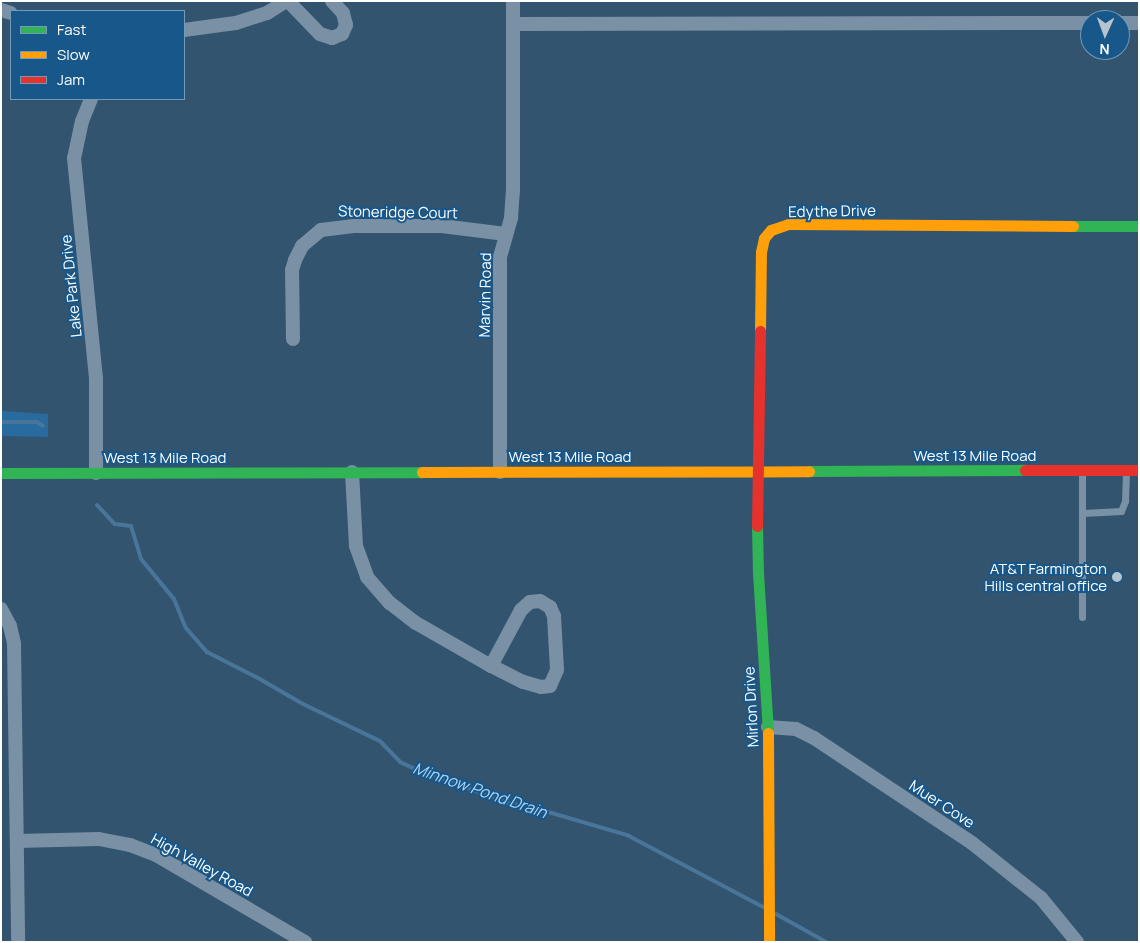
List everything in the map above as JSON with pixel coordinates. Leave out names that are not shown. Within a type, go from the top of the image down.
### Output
[{"type":"street","points":[[185,30],[236,23],[267,13],[287,1],[320,34],[332,38],[342,34],[346,25],[344,13],[332,1]]},
{"type":"street","name":"Marvin Road","points":[[500,472],[500,257],[511,218],[513,190],[513,1]]},
{"type":"street","points":[[513,24],[1080,23]]},
{"type":"street","name":"Lake Park Drive","points":[[91,100],[82,120],[74,158],[96,377],[96,473]]},
{"type":"street","name":"Edythe Drive","points":[[757,471],[761,252],[764,238],[771,230],[788,224],[1139,226]]},
{"type":"street","name":"Stoneridge Court","points":[[293,339],[292,282],[295,260],[306,242],[321,230],[356,226],[442,226],[505,234]]},
{"type":"street","name":"West 13 Mile Road","points":[[1,473],[1139,470]]},
{"type":"street","name":"Mirlon Drive","points":[[757,471],[758,573],[768,727],[769,942]]},
{"type":"street","points":[[352,472],[356,546],[367,577],[390,603],[416,623],[490,666],[532,686],[550,686],[557,670],[554,616],[550,607],[540,601],[530,602],[521,610],[490,666]]},
{"type":"street","points":[[1,609],[10,626],[14,644],[18,942]]},
{"type":"street","name":"Muer Cove","points":[[768,727],[796,729],[814,738],[972,843],[1041,898],[1078,942]]},
{"type":"street","name":"High Valley Road","points":[[17,841],[99,839],[130,845],[156,855],[305,942]]},
{"type":"lane","points":[[1082,470],[1084,513],[1082,617]]},
{"type":"lane","points":[[1084,513],[1121,511],[1125,500],[1126,470]]},
{"type":"shaded area","points":[[1,411],[48,414],[48,437],[1,436]]},
{"type":"waterway","name":"Minnow Pond Drain","points":[[1,422],[37,422],[43,426]]},
{"type":"waterway","name":"Minnow Pond Drain","points":[[97,505],[115,524],[131,526],[141,559],[174,599],[186,628],[207,652],[303,704],[380,741],[400,762],[413,768],[508,803],[538,809],[627,835],[763,907]]},
{"type":"waterway","name":"Minnow Pond Drain","points":[[776,914],[826,942]]},
{"type":"traffic: fast","points":[[1073,226],[1139,226]]},
{"type":"traffic: fast","points":[[809,471],[1025,470]]},
{"type":"traffic: fast","points":[[1,473],[422,472]]},
{"type":"traffic: fast","points":[[757,526],[768,733]]},
{"type":"traffic: slow","points":[[760,331],[761,252],[764,238],[771,230],[788,224],[1073,226]]},
{"type":"traffic: slow","points":[[422,472],[809,471]]},
{"type":"traffic: slow","points":[[768,733],[769,942]]},
{"type":"traffic: jam","points":[[757,526],[760,331]]},
{"type":"traffic: jam","points":[[1025,470],[1139,470]]},
{"type":"place","name":"AT&T Farmington Hills central office","points":[[1117,577]]}]
